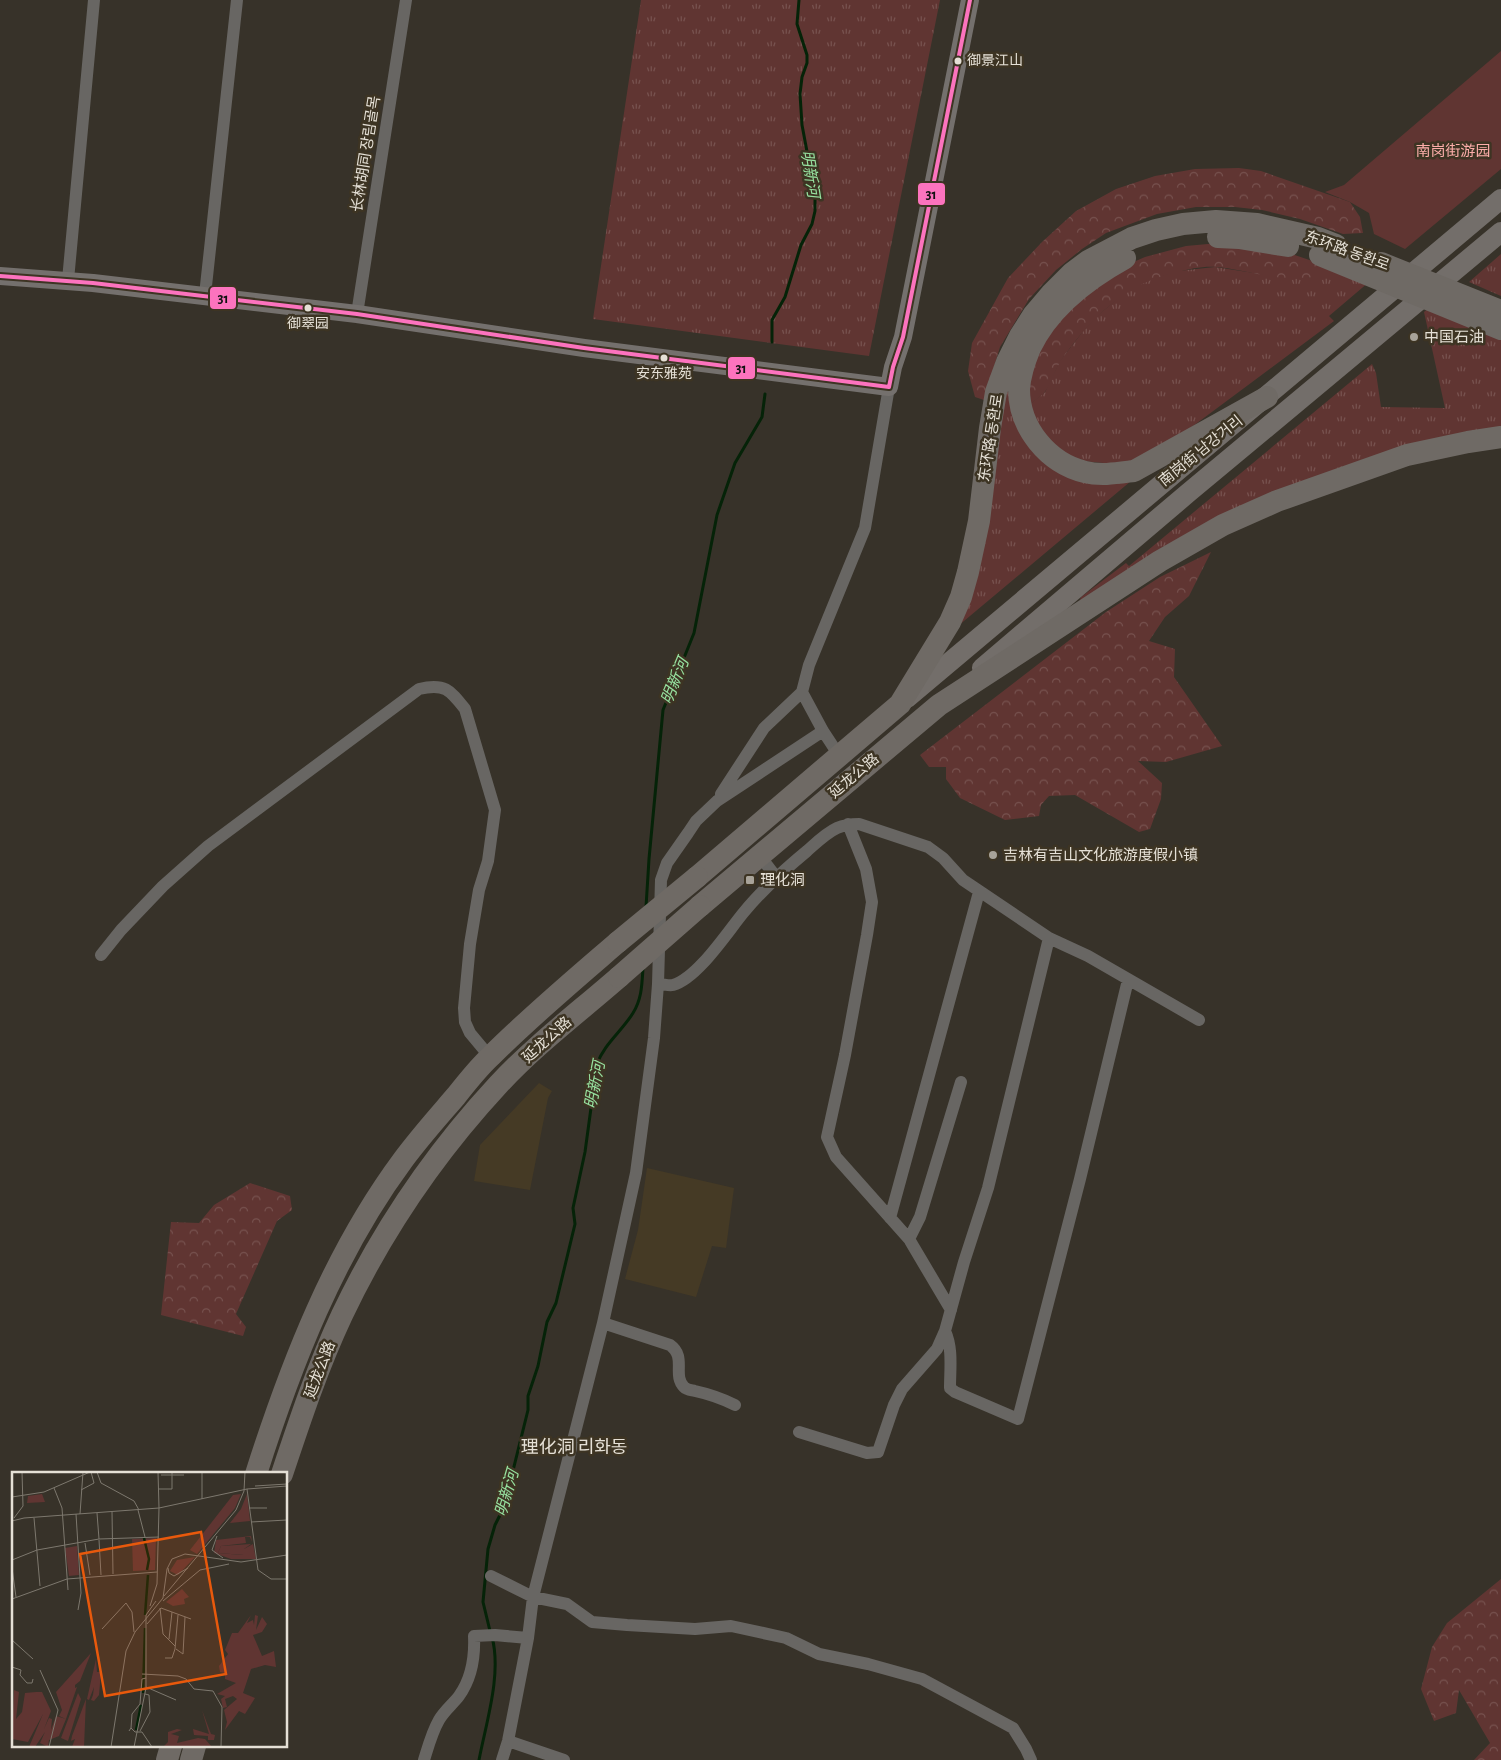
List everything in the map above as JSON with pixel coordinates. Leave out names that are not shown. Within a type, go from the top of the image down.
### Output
[{"type":"highway","name":"东环路 동환로","points":[[900,704],[950,622],[961,597],[979,521],[996,392],[1007,362],[1034,314],[1072,273],[1088,261],[1132,238],[1183,224],[1216,221],[1257,224],[1318,238],[1328,250],[1501,311]]},
{"type":"highway","points":[[1267,397],[1134,471],[1101,474],[1069,467],[1053,458],[1040,447],[1027,424],[1019,389],[1023,368],[1030,348],[1052,315],[1066,300],[1101,272],[1131,254],[1165,242],[1201,236],[1239,238],[1328,250],[1501,329]]},
{"type":"highway","points":[[939,705],[1160,561],[1223,525],[1277,500],[1407,455],[1468,442],[1501,438]]},
{"type":"highway","name":"延龙公路","points":[[257,1472],[278,1405],[300,1349],[341,1261],[402,1161],[430,1125],[490,1057],[618,942],[840,757],[900,704]]},
{"type":"highway","name":"延龙公路","points":[[283,1472],[304,1411],[342,1316],[390,1226],[418,1184],[470,1116],[500,1083],[540,1045],[700,906],[939,705]]},
{"type":"main road","name":"南岗街 남강거리","points":[[900,704],[1501,199]]},
{"type":"main road","name":"南岗街 남강거리","points":[[939,705],[1188,492],[1501,232]]},
{"type":"street","points":[[68,280],[94,0]]},
{"type":"street","points":[[205,295],[237,0]]},
{"type":"street","name":"长林胡同 장림골목","points":[[358,314],[406,0]]},
{"type":"street","points":[[717,801],[764,728],[802,692],[810,665],[865,528],[889,387],[902,338],[970,0]]},
{"type":"street","points":[[0,276],[68,280],[358,314],[584,348],[889,387]]},
{"type":"street","points":[[101,955],[120,930],[163,886],[208,846],[420,689],[434,686],[444,687],[465,709],[495,810],[488,862],[479,890],[470,944],[464,1008],[465,1022],[470,1033],[490,1057]]},
{"type":"street","points":[[802,692],[840,757]]},
{"type":"street","points":[[502,1760],[508,1741],[528,1638],[533,1597],[603,1323],[636,1173],[649,1084],[658,984],[661,880],[668,863],[696,820],[717,801],[823,730]]},
{"type":"street","points":[[658,984],[671,986],[694,971],[776,877],[836,828],[848,824],[859,824],[928,847],[943,858],[963,880],[979,892],[1050,938],[1088,956],[1199,1020]]},
{"type":"street","points":[[848,824],[866,870],[872,902],[868,935],[845,1055],[827,1136],[836,1157],[909,1238],[950,1310]]},
{"type":"street","points":[[760,856],[776,877]]},
{"type":"street","points":[[890,1218],[979,892]]},
{"type":"street","points":[[799,1432],[867,1453],[878,1452],[894,1405],[902,1389],[937,1349],[945,1331],[964,1262],[988,1188],[1050,938]]},
{"type":"street","points":[[945,1331],[949,1340],[951,1360],[950,1388],[955,1392],[1018,1419],[1080,1179],[1128,980]]},
{"type":"street","points":[[909,1238],[920,1217],[961,1082]]},
{"type":"street","points":[[603,1323],[670,1345],[679,1355],[682,1386],[686,1389],[714,1395],[735,1405]]},
{"type":"street","points":[[491,1576],[533,1597],[567,1604],[592,1622],[627,1626],[695,1628],[731,1626],[786,1638],[818,1654],[868,1664],[922,1679],[1012,1728],[1031,1760]]},
{"type":"street","points":[[424,1760],[439,1720],[460,1694],[471,1672],[475,1656],[474,1636],[491,1635],[528,1638]]},
{"type":"street","points":[[508,1741],[564,1760]]},
{"type":"shaded area","points":[[539,1083],[552,1091],[548,1098],[530,1190],[474,1181],[480,1145]]},
{"type":"shaded area","points":[[647,1168],[734,1188],[726,1248],[712,1246],[696,1297],[625,1279],[638,1230]]},
{"type":"green space","points":[[641,0],[940,0],[869,356],[593,319]]},
{"type":"green space","name":"南岗街游园","points":[[1501,51],[1501,169],[1405,249],[1374,234],[1369,213],[1350,202],[1325,192],[1344,185]]},
{"type":"green space","points":[[1239,168],[1261,171],[1350,202],[1360,217],[1363,233],[1343,234],[1300,219],[1262,210],[1235,207],[1196,207],[1157,214],[1106,233],[1056,270],[1029,299],[1000,347],[984,400],[975,397],[968,371],[972,343],[1008,278],[1042,242],[1076,211],[1116,189],[1155,176],[1195,169]]},
{"type":"green space","points":[[1219,243],[1277,249],[1330,267],[1320,275],[1292,279],[1228,268],[1202,267],[1160,277],[1142,284],[1127,293],[1098,316],[1062,359],[1044,393],[1029,405],[1028,386],[1040,347],[1072,305],[1122,267],[1145,257],[1186,246]]},
{"type":"green space","points":[[1501,254],[1501,296],[1469,282]]},
{"type":"green space","points":[[1215,267],[1280,277],[1309,278],[1330,267],[1369,282],[1329,316],[1334,321],[1189,429],[1126,465],[1071,460],[1040,435],[1029,405],[1045,392],[1060,361],[1096,317],[1123,294],[1147,280],[1178,271]]},
{"type":"green space","points":[[1429,308],[1501,337],[1501,428],[1405,448],[1078,606],[1081,597],[1126,563],[1129,566],[1372,364],[1376,373],[1381,407],[1445,408],[1424,312]]},
{"type":"green space","points":[[1011,391],[1032,445],[1131,481],[958,626],[1003,392]]},
{"type":"green space","points":[[1211,552],[1189,596],[1165,617],[1149,641],[1175,649],[1174,677],[1222,746],[1166,762],[1138,761],[1162,783],[1161,799],[1150,829],[1139,832],[1075,795],[1049,796],[1041,805],[1039,816],[1005,820],[960,798],[946,779],[946,767],[929,767],[920,755],[1106,612],[1160,577]]},
{"type":"green space","points":[[250,1183],[290,1196],[292,1210],[277,1221],[236,1314],[246,1327],[243,1336],[161,1315],[171,1222],[199,1223],[214,1205]]},
{"type":"green space","points":[[1501,1579],[1501,1760],[1474,1760],[1490,1743],[1459,1690],[1456,1713],[1434,1721],[1421,1689],[1432,1647],[1447,1623]]},
{"type":"waterway","name":"明新河","points":[[772,342],[772,320],[785,297],[801,245],[812,224],[815,211],[815,194],[802,125],[800,94],[807,55],[797,24],[799,0]]},
{"type":"waterway","name":"明新河","points":[[646,907],[663,710],[694,633],[717,515],[735,463],[762,417],[765,394]]},
{"type":"waterway","name":"明新河","points":[[490,1631],[483,1602],[488,1549],[495,1525],[504,1507],[528,1410],[528,1396],[538,1366],[547,1322],[556,1303],[575,1224],[573,1208],[585,1152],[597,1064],[604,1050],[629,1020],[636,1008],[641,991],[643,968]]},
{"type":"waterway","name":"明新河","points":[[479,1760],[494,1682],[495,1651],[492,1637]]},
{"type":"transit line","name":"31","points":[[889,387],[893,367],[903,337],[970,0]]},
{"type":"transit line","name":"31","points":[[0,276],[93,283],[357,314],[584,348],[889,387]]},
{"type":"place","name":"御景江山","points":[[958,61]]},
{"type":"place","name":"御翠园","points":[[308,308]]},
{"type":"place","name":"中国石油","points":[[1414,337]]},
{"type":"place","name":"安东雅苑","points":[[664,358]]},
{"type":"place","name":"吉林有吉山文化旅游度假小镇","points":[[993,855]]},
{"type":"place","name":"理化洞","points":[[750,880]]},
{"type":"district","name":"理化洞 리화동","points":[[574,1448]]}]
